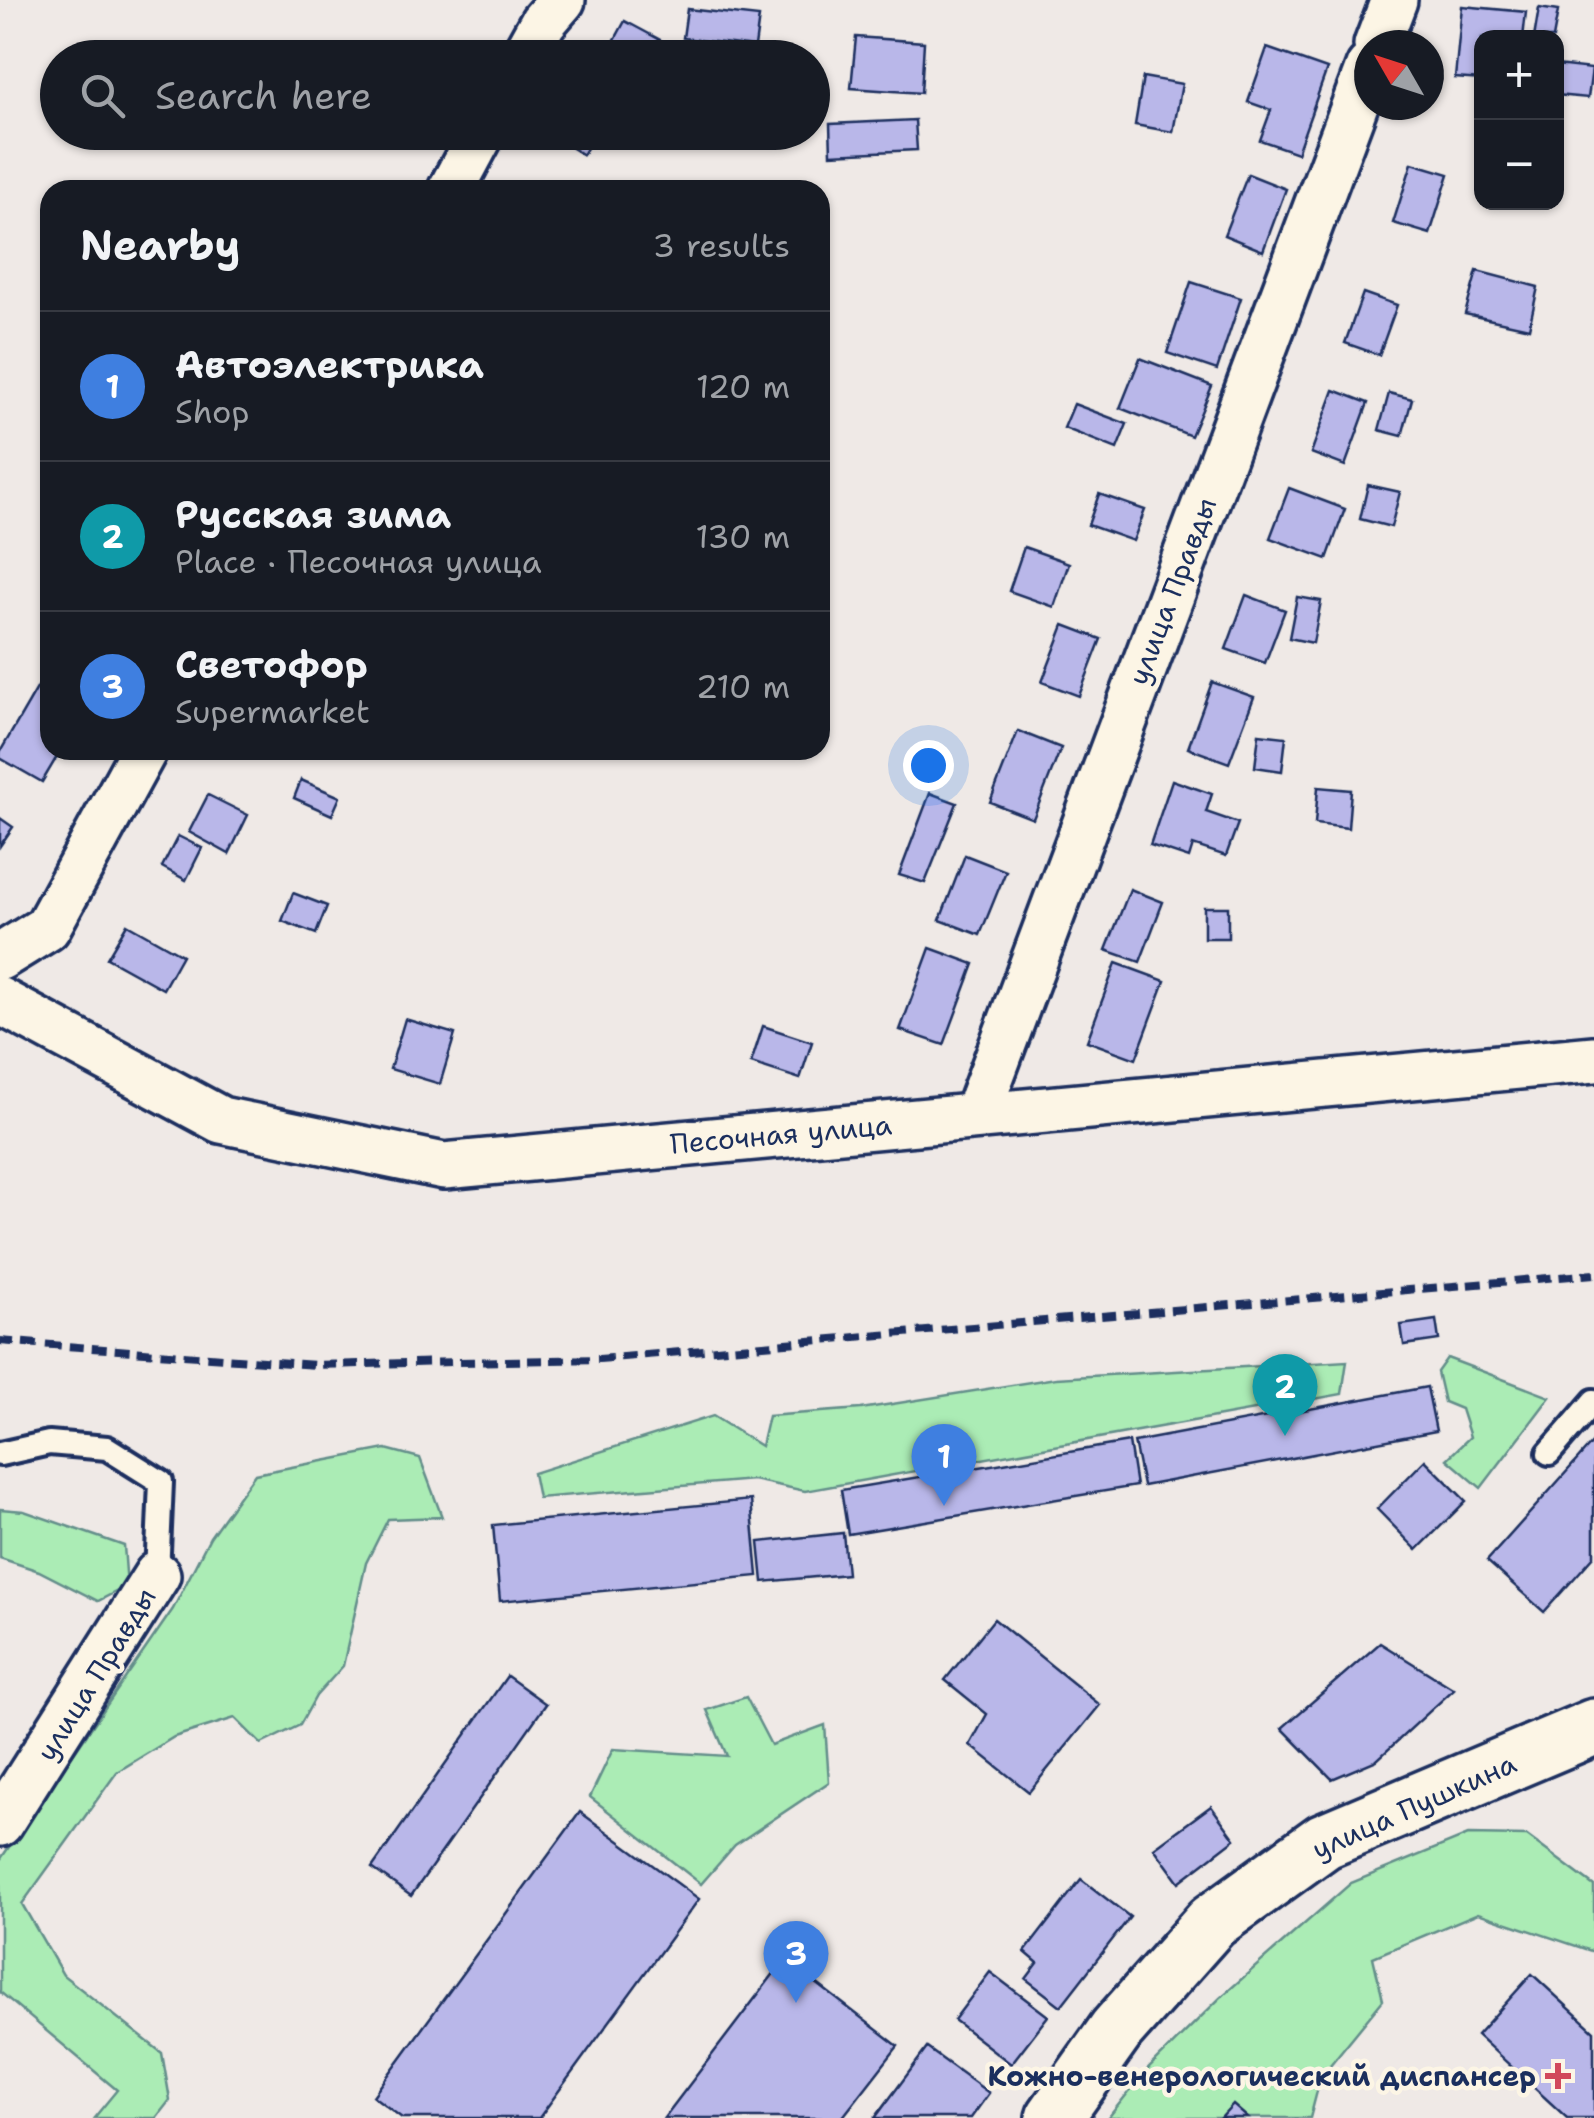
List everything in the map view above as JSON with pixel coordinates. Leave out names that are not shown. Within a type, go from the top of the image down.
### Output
[{"type":"main road","name":"улица Пушкина","points":[[1054,2118],[1117,2029],[1212,1922],[1324,1841],[1591,1732]]},
{"type":"street","points":[[533,40],[562,0]]},
{"type":"street","points":[[1383,30],[1394,0]]},
{"type":"street","name":"улица Правды","points":[[976,1116],[1354,106]]},
{"type":"street","points":[[456,180],[472,150]]},
{"type":"street","points":[[0,957],[47,928],[139,760]]},
{"type":"street","name":"Песочная улица","points":[[0,1001],[221,1120],[444,1166],[1594,1059]]},
{"type":"street","name":"улица Правды","points":[[0,1823],[158,1575]]},
{"type":"lane","points":[[1549,1453],[1594,1401]]},
{"type":"lane","points":[[0,1454],[49,1444],[107,1448],[161,1482],[158,1575]]},
{"type":"green space","points":[[1447,1358],[1550,1397],[1481,1488],[1447,1459],[1470,1437],[1461,1409],[1444,1402],[1437,1372]]},
{"type":"green space","points":[[1347,1361],[1342,1394],[805,1491],[753,1480],[538,1498],[533,1473],[713,1416],[761,1446],[768,1416],[861,1409],[1056,1378]]},
{"type":"green space","points":[[386,1449],[420,1458],[442,1517],[388,1519],[366,1563],[343,1666],[316,1696],[300,1725],[261,1744],[235,1718],[174,1737],[117,1772],[22,1904],[63,1975],[162,2053],[170,2100],[156,2118],[94,2118],[117,2090],[0,1992],[0,1860],[173,1609],[210,1537],[255,1474]]},
{"type":"green space","points":[[0,1509],[24,1511],[124,1546],[127,1586],[98,1601],[39,1571],[0,1558]]},
{"type":"green space","points":[[746,1697],[771,1745],[825,1725],[829,1782],[735,1845],[701,1884],[590,1797],[613,1749],[727,1756],[707,1710]]},
{"type":"green space","points":[[1468,1835],[1527,1836],[1594,1886],[1594,1952],[1478,1913],[1373,1957],[1383,2000],[1321,2076],[1310,2118],[1108,2118],[1143,2074],[1220,1998],[1351,1883]]},
{"type":"building","points":[[1462,6],[1526,12],[1524,30],[1474,30],[1474,79],[1455,78]]},
{"type":"building","points":[[1539,8],[1558,11],[1554,30],[1535,30]]},
{"type":"building","points":[[687,9],[759,17],[756,40],[683,38]]},
{"type":"building","points":[[625,21],[660,40],[615,40]]},
{"type":"building","points":[[856,37],[924,42],[921,93],[851,88]]},
{"type":"building","points":[[1267,48],[1327,69],[1297,153],[1260,140],[1271,110],[1248,102]]},
{"type":"building","points":[[1564,66],[1592,69],[1588,98],[1564,96]]},
{"type":"building","points":[[1143,77],[1182,84],[1173,132],[1135,125]]},
{"type":"building","points":[[915,120],[917,150],[831,154],[830,124]]},
{"type":"building","points":[[1412,163],[1449,174],[1430,234],[1393,223]]},
{"type":"building","points":[[1248,174],[1286,189],[1263,251],[1224,235]]},
{"type":"building","points":[[1477,271],[1538,287],[1529,328],[1465,314]]},
{"type":"building","points":[[1191,282],[1241,298],[1217,370],[1167,353]]},
{"type":"building","points":[[1363,293],[1397,305],[1379,355],[1345,343]]},
{"type":"building","points":[[1140,358],[1212,386],[1191,436],[1120,408]]},
{"type":"building","points":[[1334,390],[1368,403],[1345,466],[1311,453]]},
{"type":"building","points":[[1389,393],[1412,399],[1402,436],[1379,430]]},
{"type":"building","points":[[1074,404],[1127,424],[1117,449],[1064,428]]},
{"type":"building","points":[[1368,485],[1400,492],[1391,527],[1360,519]]},
{"type":"building","points":[[1289,488],[1345,509],[1327,559],[1270,538]]},
{"type":"building","points":[[1099,494],[1145,510],[1133,541],[1088,525]]},
{"type":"building","points":[[1024,547],[1069,563],[1054,607],[1009,591]]},
{"type":"building","points":[[1246,595],[1285,610],[1265,663],[1226,649]]},
{"type":"building","points":[[1297,597],[1321,601],[1313,643],[1289,638]]},
{"type":"building","points":[[1064,625],[1101,639],[1079,696],[1042,682]]},
{"type":"building","points":[[1212,682],[1254,697],[1229,763],[1188,748]]},
{"type":"building","points":[[40,683],[40,760],[55,760],[42,782],[0,758]]},
{"type":"building","points":[[1018,731],[1061,748],[1033,819],[990,802]]},
{"type":"building","points":[[1259,734],[1286,737],[1282,771],[1255,767]]},
{"type":"building","points":[[301,780],[340,797],[332,815],[294,798]]},
{"type":"building","points":[[1172,780],[1212,794],[1206,812],[1238,823],[1226,856],[1193,845],[1189,858],[1150,845]]},
{"type":"building","points":[[1318,787],[1351,790],[1348,828],[1315,824]]},
{"type":"building","points":[[930,793],[957,803],[925,883],[899,875]]},
{"type":"building","points":[[208,795],[248,815],[229,854],[189,832]]},
{"type":"building","points":[[0,818],[13,827],[0,846]]},
{"type":"building","points":[[178,836],[202,848],[186,880],[162,867]]},
{"type":"building","points":[[965,855],[1006,871],[980,935],[940,920]]},
{"type":"building","points":[[1130,889],[1163,902],[1140,962],[1106,950]]},
{"type":"building","points":[[293,893],[327,906],[316,934],[282,921]]},
{"type":"building","points":[[1204,907],[1228,907],[1228,938],[1204,938]]},
{"type":"building","points":[[127,924],[182,955],[163,989],[107,958]]},
{"type":"building","points":[[930,948],[974,964],[944,1045],[900,1030]]},
{"type":"building","points":[[1116,963],[1165,981],[1136,1059],[1087,1041]]},
{"type":"building","points":[[405,1019],[455,1034],[440,1084],[390,1069]]},
{"type":"building","points":[[763,1026],[812,1042],[800,1079],[751,1063]]},
{"type":"building","points":[[1436,1320],[1439,1340],[1404,1345],[1401,1325]]},
{"type":"building","points":[[1427,1387],[1436,1431],[1143,1486],[1134,1442]]},
{"type":"building","points":[[1594,1441],[1594,1556],[1544,1612],[1487,1561]]},
{"type":"building","points":[[1129,1442],[1136,1486],[848,1534],[841,1490]]},
{"type":"building","points":[[1425,1460],[1466,1501],[1417,1550],[1377,1509]]},
{"type":"building","points":[[751,1500],[758,1576],[500,1601],[493,1525]]},
{"type":"building","points":[[843,1533],[847,1574],[763,1582],[759,1542]]},
{"type":"building","points":[[994,1619],[1100,1705],[1029,1792],[970,1745],[987,1714],[945,1680]]},
{"type":"building","points":[[1380,1643],[1454,1689],[1377,1760],[1332,1779],[1282,1728]]},
{"type":"building","points":[[507,1676],[546,1704],[411,1896],[372,1868]]},
{"type":"building","points":[[1211,1806],[1235,1839],[1179,1882],[1154,1848]]},
{"type":"building","points":[[580,1812],[699,1899],[539,2118],[402,2118],[373,2096]]},
{"type":"building","points":[[1081,1879],[1130,1917],[1061,2006],[1026,1979],[1038,1963],[1025,1952]]},
{"type":"building","points":[[785,1959],[898,2046],[842,2118],[664,2118]]},
{"type":"building","points":[[990,1972],[1048,2016],[1011,2064],[954,2020]]},
{"type":"building","name":"Кожно-венерологический диспансер","points":[[1532,1974],[1594,2031],[1594,2118],[1567,2118],[1477,2035]]},
{"type":"building","points":[[927,2048],[989,2093],[971,2118],[875,2118]]},
{"type":"building","points":[[1233,2105],[1248,2118],[1221,2118]]},
{"type":"railway","points":[[0,1341],[315,1365],[599,1359],[1594,1274]]},
{"type":"place","name":"Русская зима","points":[[1285,1436]]},
{"type":"place","name":"Автоэлектрика","points":[[944,1506]]},
{"type":"place","name":"Светофор","points":[[796,2003]]},
{"type":"place","name":"Кожно-венерологический диспансер","points":[[1558,2076]]}]
